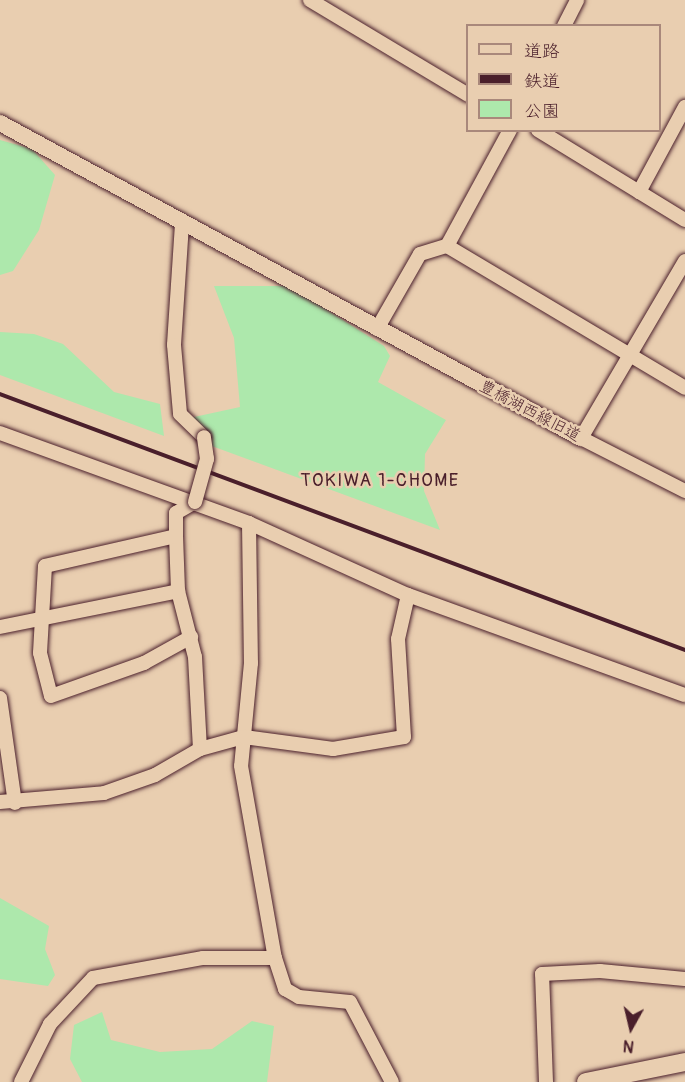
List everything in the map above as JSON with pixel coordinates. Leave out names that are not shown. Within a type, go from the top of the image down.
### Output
[{"type":"main road","points":[[586,1082],[685,1062]]},
{"type":"street","points":[[310,0],[466,93]]},
{"type":"street","points":[[565,24],[577,0]]},
{"type":"street","points":[[639,192],[685,107]]},
{"type":"street","name":"豊橋湖西線旧道","points":[[0,123],[182,224],[685,491]]},
{"type":"street","points":[[378,329],[420,254],[447,246],[509,132]]},
{"type":"street","points":[[541,132],[685,220]]},
{"type":"street","points":[[182,224],[174,345],[180,414],[204,437],[207,459],[195,502],[176,513],[178,591],[191,637],[200,748]]},
{"type":"street","points":[[447,246],[685,388]]},
{"type":"street","points":[[582,438],[628,354],[685,261]]},
{"type":"street","points":[[0,433],[249,523],[408,595],[685,694]]},
{"type":"street","points":[[249,523],[251,663],[243,737],[248,821],[259,851],[275,958],[285,989],[299,997],[350,1002],[392,1082]]},
{"type":"street","points":[[176,536],[45,566],[40,619],[40,653],[51,696],[144,663],[191,637]]},
{"type":"street","points":[[0,627],[178,591]]},
{"type":"street","points":[[0,802],[15,803],[104,793],[155,775],[200,748],[243,737],[333,749],[404,736],[398,639],[408,595]]},
{"type":"street","points":[[0,698],[15,803]]},
{"type":"street","points":[[21,1082],[50,1024],[93,978],[202,958],[275,958]]},
{"type":"street","points":[[546,1082],[542,974],[600,971],[685,980]]},
{"type":"green space","points":[[0,140],[32,149],[55,175],[39,230],[13,271],[0,275]]},
{"type":"green space","points":[[214,286],[289,286],[384,346],[390,356],[378,382],[446,420],[425,454],[424,491],[440,530],[209,445],[185,419],[240,407],[234,338]]},
{"type":"green space","points":[[0,332],[34,334],[63,344],[114,392],[160,404],[164,436],[0,375]]},
{"type":"green space","points":[[0,898],[49,926],[45,949],[55,975],[48,986],[0,979]]},
{"type":"green space","points":[[102,1012],[111,1040],[160,1052],[212,1049],[252,1021],[274,1026],[267,1082],[82,1082],[70,1059],[74,1025]]},
{"type":"railway","points":[[0,394],[685,650]]},
{"type":"district","name":"TOKIWA 1-CHOME","points":[[380,481]]}]
